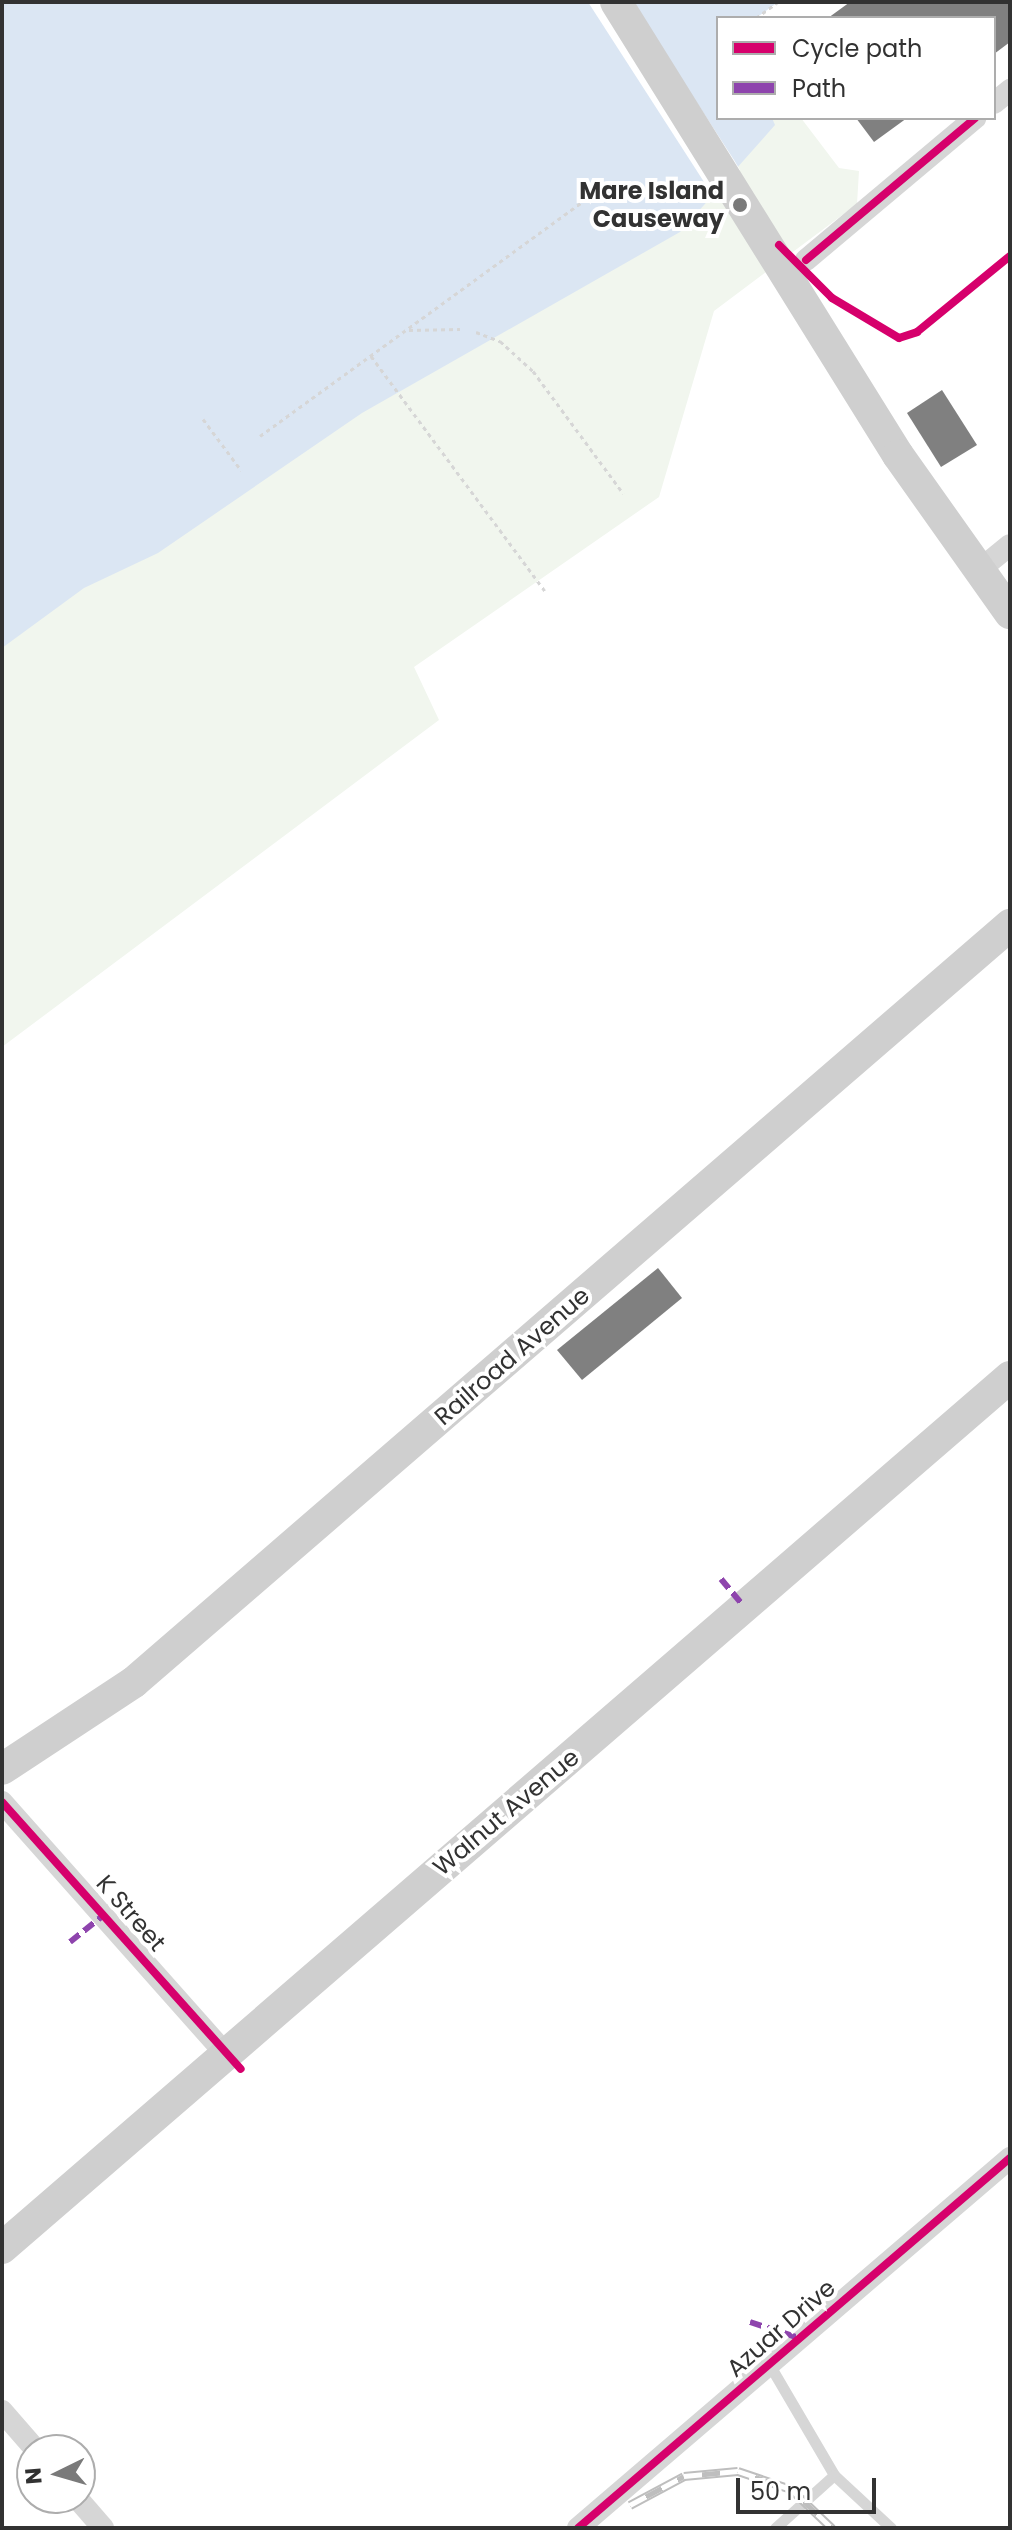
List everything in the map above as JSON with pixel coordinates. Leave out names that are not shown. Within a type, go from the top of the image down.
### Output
[{"type":"main road","points":[[595,2],[898,455],[1010,613]]},
{"type":"main road","points":[[616,2],[859,397]]},
{"type":"main road","name":"Railroad Avenue","points":[[2,1769],[134,1682],[1010,925]]},
{"type":"main road","name":"Walnut Avenue","points":[[2,2248],[233,2061],[1010,1377]]},
{"type":"street","points":[[806,260],[973,120]]},
{"type":"street","points":[[978,571],[1010,545]]},
{"type":"street","name":"K Street","points":[[2,1802],[233,2061]]},
{"type":"street","name":"Azuar Drive","points":[[578,2528],[1010,2158]]},
{"type":"street","points":[[2,2411],[22,2434]]},
{"type":"lane","points":[[769,2364],[834,2475],[891,2528]]},
{"type":"lane","points":[[775,2528],[834,2475]]},
{"type":"path","points":[[759,16],[778,2]]},
{"type":"path","points":[[260,436],[589,197]]},
{"type":"path","points":[[405,331],[460,329]]},
{"type":"path","points":[[476,332],[500,341],[533,371],[623,493]]},
{"type":"path","points":[[371,356],[545,591]]},
{"type":"path","points":[[203,419],[241,470]]},
{"type":"shaded area","points":[[2,2],[778,2],[759,16],[716,16],[716,120],[773,120],[775,125],[680,232],[362,413],[158,553],[84,588],[2,648]]},
{"type":"shaded area","points":[[742,120],[803,120],[839,168],[859,171],[857,204],[714,311],[659,497],[414,667],[439,720],[2,1047],[2,605]]},
{"type":"pier","points":[[588,2],[632,2],[734,160],[740,170],[715,199]]},
{"type":"building","points":[[850,2],[1010,2],[1010,42],[996,52],[996,16],[831,16]]},
{"type":"building","points":[[858,120],[904,120],[874,142]]},
{"type":"building","points":[[942,390],[977,445],[941,467],[907,413]]},
{"type":"building","points":[[658,1268],[682,1298],[582,1380],[557,1350]]},
{"type":"railway","points":[[630,2505],[684,2476],[738,2471],[791,2489],[832,2528]]},
{"type":"marked path","points":[[721,1579],[744,1606]]},
{"type":"marked path","points":[[70,1942],[105,1914]]},
{"type":"marked path","points":[[750,2322],[799,2338]]},
{"type":"cycle path","points":[[806,260],[973,120]]},
{"type":"cycle path","points":[[779,245],[832,298],[899,338],[917,332],[1010,256]]},
{"type":"cycle path","points":[[2,1802],[241,2069]]},
{"type":"cycle path","points":[[578,2528],[1010,2158]]},
{"type":"place","name":"Mare Island Causeway","points":[[740,205]]}]
